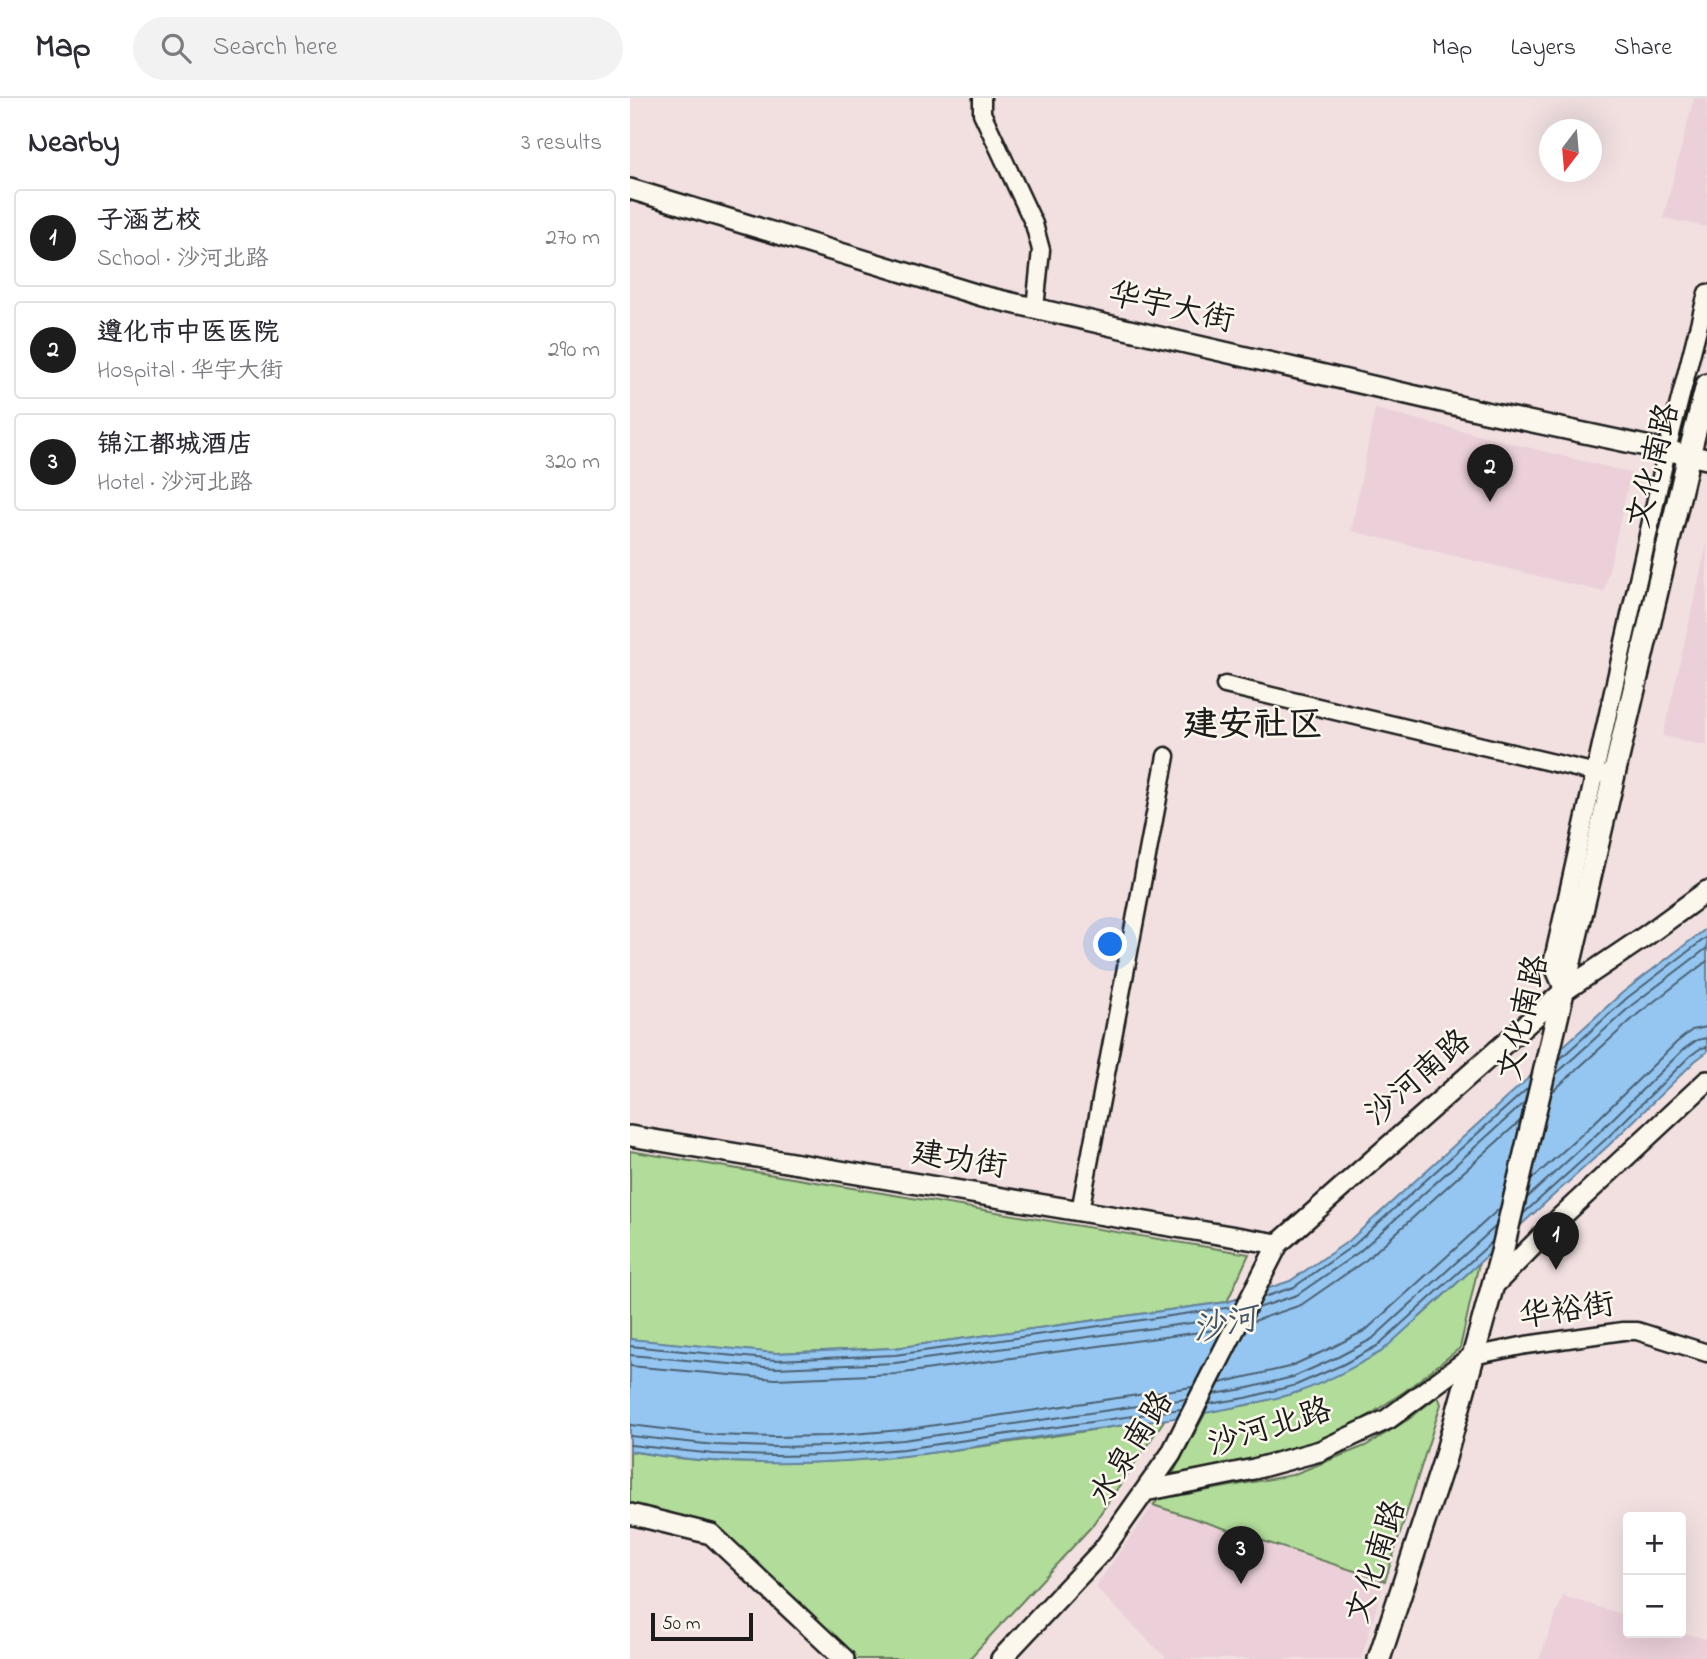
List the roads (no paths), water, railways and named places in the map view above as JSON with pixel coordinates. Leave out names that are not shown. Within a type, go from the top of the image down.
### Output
[{"type":"main road","name":"文化南路","points":[[1379,1659],[1445,1458],[1502,1252],[1614,777],[1698,457],[1707,385]]},
{"type":"street","points":[[982,98],[982,113],[1034,224],[1041,250],[1035,308]]},
{"type":"street","name":"华宇大街","points":[[630,189],[968,292],[1485,412],[1698,457]]},
{"type":"street","points":[[1564,991],[1552,964],[1667,450],[1707,293]]},
{"type":"street","points":[[1225,685],[1614,777]]},
{"type":"street","points":[[1080,1211],[1166,756]]},
{"type":"street","name":"沙河南路","points":[[1278,1244],[1564,991],[1707,891]]},
{"type":"street","points":[[1493,1286],[1562,1216],[1707,1081]]},
{"type":"street","name":"建功街","points":[[630,1136],[1278,1244]]},
{"type":"street","name":"水泉南路","points":[[1001,1659],[1103,1550],[1171,1454],[1278,1244]]},
{"type":"street","name":"华裕街","points":[[1473,1356],[1526,1345],[1623,1331],[1637,1331],[1707,1353]]},
{"type":"street","name":"沙河北路","points":[[1144,1492],[1254,1469],[1320,1451],[1388,1419],[1473,1356]]},
{"type":"street","points":[[630,1514],[711,1534],[844,1659]]},
{"type":"water","name":"沙河","points":[[1707,928],[1707,1052],[1381,1352],[1328,1380],[1266,1401],[1205,1413],[904,1456],[836,1462],[767,1463],[698,1460],[630,1451],[630,1339],[776,1353],[895,1348],[1227,1302],[1290,1281],[1350,1240],[1622,993]]},
{"type":"place","name":"遵化市中医医院","points":[[1490,502]]},
{"type":"place","name":"子涵艺校","points":[[1556,1270]]},
{"type":"place","name":"锦江都城酒店","points":[[1241,1584]]},
{"type":"district","name":"建安社区","points":[[1253,726]]}]
